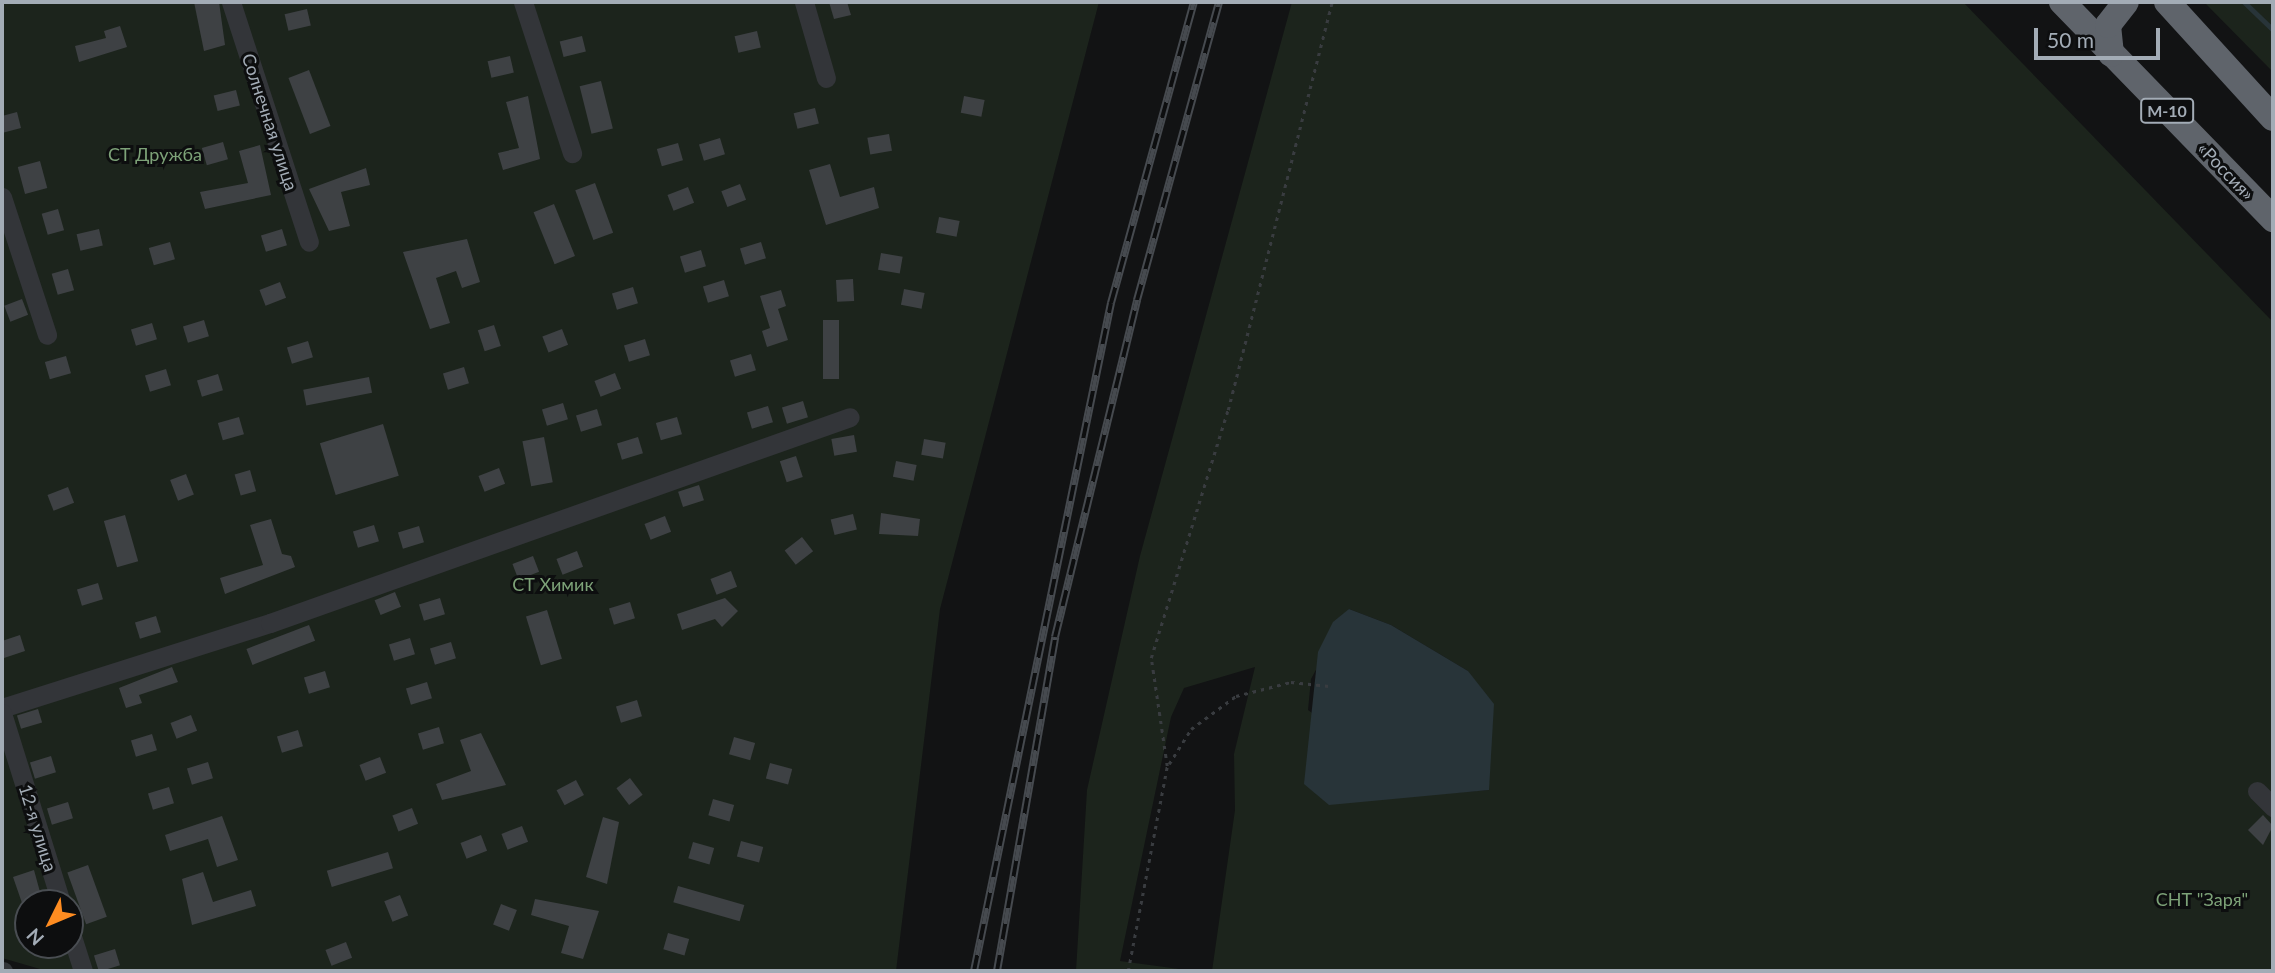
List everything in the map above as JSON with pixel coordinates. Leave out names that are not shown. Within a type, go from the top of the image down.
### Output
[{"type":"highway","name":"«Россия»","points":[[2062,2],[2273,219]]},
{"type":"highway","points":[[2111,54],[2108,25],[2126,2]]},
{"type":"highway","points":[[2168,3],[2273,117]]},
{"type":"street","name":"Солнечная улица","points":[[232,2],[309,242]]},
{"type":"street","points":[[523,2],[572,153]]},
{"type":"street","points":[[804,2],[826,78]]},
{"type":"street","points":[[2,197],[47,335]]},
{"type":"street","points":[[2,711],[270,623],[850,418]]},
{"type":"street","name":"12-я улица","points":[[2,711],[57,889]]},
{"type":"street","points":[[2257,791],[2273,807]]},
{"type":"path","points":[[1128,971],[1167,766],[1151,658],[1228,410],[1332,2]]},
{"type":"path","points":[[1167,766],[1191,729],[1236,696],[1291,682],[1329,687]]},
{"type":"green space","name":"СТ Химик","points":[[2,2],[1099,2],[940,609],[896,971],[47,971],[2,958]]},
{"type":"green space","name":"СНТ \"Заря\"","points":[[1292,2],[1963,2],[2273,322],[2273,971],[1212,971],[1235,810],[1234,754],[1255,667],[1184,688],[1171,717],[1120,961],[1194,971],[1076,971],[1087,790],[1140,556]],"holes":[[[1349,609],[1391,625],[1468,671],[1489,790],[1424,795],[1308,710],[1311,679]]]},
{"type":"green space","points":[[2204,2],[2273,2],[2273,72]]},
{"type":"shaded area","points":[[1349,609],[1391,625],[1468,671],[1494,704],[1489,790],[1329,805],[1304,784],[1318,652],[1333,622]]},
{"type":"building","points":[[194,2],[219,2],[225,45],[204,51]]},
{"type":"building","points":[[829,2],[847,2],[851,15],[834,19]]},
{"type":"building","points":[[307,9],[311,26],[288,31],[285,14]]},
{"type":"building","points":[[120,26],[127,47],[79,62],[75,46],[106,38],[104,31]]},
{"type":"building","points":[[757,31],[761,48],[738,53],[735,36]]},
{"type":"building","points":[[582,36],[586,52],[564,57],[560,42]]},
{"type":"building","points":[[510,56],[514,73],[491,78],[488,61]]},
{"type":"building","points":[[309,70],[331,126],[310,134],[288,78]]},
{"type":"building","points":[[601,81],[613,129],[592,134],[580,86]]},
{"type":"building","points":[[236,90],[240,106],[218,111],[214,96]]},
{"type":"building","points":[[528,96],[540,159],[503,170],[498,153],[519,148],[506,102]]},
{"type":"building","points":[[964,96],[985,100],[981,117],[961,113]]},
{"type":"building","points":[[815,108],[819,124],[798,129],[794,113]]},
{"type":"building","points":[[17,112],[21,128],[2,133],[2,116]]},
{"type":"building","points":[[889,134],[892,151],[870,155],[867,138]]},
{"type":"building","points":[[720,138],[725,154],[704,161],[699,144]]},
{"type":"building","points":[[223,142],[228,159],[207,165],[202,148]]},
{"type":"building","points":[[678,143],[683,160],[662,166],[657,149]]},
{"type":"building","points":[[260,145],[271,195],[205,209],[200,192],[248,183],[239,151]]},
{"type":"building","points":[[40,161],[47,188],[25,194],[18,167]]},
{"type":"building","points":[[830,164],[840,197],[874,187],[879,208],[826,225],[809,170]]},
{"type":"building","points":[[366,168],[370,185],[341,192],[350,226],[329,231],[309,189]]},
{"type":"building","points":[[595,183],[613,233],[593,240],[575,190]]},
{"type":"building","points":[[740,184],[746,200],[727,207],[721,191]]},
{"type":"building","points":[[688,187],[694,203],[674,211],[667,195]]},
{"type":"building","points":[[554,204],[575,256],[555,264],[534,212]]},
{"type":"building","points":[[58,209],[64,230],[48,235],[42,214]]},
{"type":"building","points":[[939,217],[960,221],[957,237],[936,233]]},
{"type":"building","points":[[99,229],[103,246],[80,251],[77,234]]},
{"type":"building","points":[[282,229],[287,245],[266,252],[261,235]]},
{"type":"building","points":[[467,239],[480,282],[462,288],[456,271],[436,278],[450,323],[430,329],[403,252]]},
{"type":"building","points":[[170,242],[175,259],[154,265],[149,248]]},
{"type":"building","points":[[761,242],[766,258],[745,265],[740,248]]},
{"type":"building","points":[[701,250],[706,266],[685,273],[680,256]]},
{"type":"building","points":[[881,253],[903,257],[900,274],[878,270]]},
{"type":"building","points":[[68,269],[74,290],[58,295],[52,274]]},
{"type":"building","points":[[853,279],[854,301],[837,302],[836,280]]},
{"type":"building","points":[[724,280],[729,296],[708,303],[703,286]]},
{"type":"building","points":[[280,282],[286,298],[266,306],[259,290]]},
{"type":"building","points":[[633,287],[638,303],[617,310],[612,293]]},
{"type":"building","points":[[904,289],[925,293],[922,309],[901,305]]},
{"type":"building","points":[[781,290],[786,306],[778,309],[788,340],[767,347],[762,331],[770,328],[760,296]]},
{"type":"building","points":[[22,299],[28,315],[10,322],[4,306]]},
{"type":"building","points":[[204,320],[209,336],[188,343],[183,326]]},
{"type":"building","points":[[823,320],[839,320],[839,379],[823,379]]},
{"type":"building","points":[[152,323],[157,339],[136,346],[131,329]]},
{"type":"building","points":[[494,325],[501,346],[485,351],[478,330]]},
{"type":"building","points":[[562,329],[568,345],[548,352],[542,337]]},
{"type":"building","points":[[645,339],[650,355],[629,362],[624,345]]},
{"type":"building","points":[[308,341],[313,357],[292,364],[287,347]]},
{"type":"building","points":[[751,354],[756,370],[735,377],[730,360]]},
{"type":"building","points":[[66,356],[71,373],[50,379],[45,362]]},
{"type":"building","points":[[464,367],[469,383],[448,390],[443,373]]},
{"type":"building","points":[[166,369],[171,385],[150,392],[145,375]]},
{"type":"building","points":[[615,373],[621,389],[601,397],[594,381]]},
{"type":"building","points":[[218,374],[223,390],[202,397],[197,380]]},
{"type":"building","points":[[369,377],[372,393],[306,405],[303,390]]},
{"type":"building","points":[[803,401],[808,417],[787,424],[782,407]]},
{"type":"building","points":[[563,403],[568,419],[547,426],[542,409]]},
{"type":"building","points":[[768,406],[773,422],[752,429],[747,412]]},
{"type":"building","points":[[597,409],[602,425],[581,432],[576,415]]},
{"type":"building","points":[[239,417],[244,434],[223,440],[218,423]]},
{"type":"building","points":[[677,417],[682,434],[661,440],[656,423]]},
{"type":"building","points":[[383,424],[399,476],[336,495],[320,443]]},
{"type":"building","points":[[854,435],[857,452],[834,456],[831,439]]},
{"type":"building","points":[[544,437],[553,482],[531,486],[522,441]]},
{"type":"building","points":[[638,437],[643,453],[622,460],[617,443]]},
{"type":"building","points":[[924,439],[946,443],[943,459],[921,455]]},
{"type":"building","points":[[796,456],[803,477],[787,482],[780,461]]},
{"type":"building","points":[[896,461],[917,465],[914,481],[893,477]]},
{"type":"building","points":[[499,468],[505,484],[485,492],[478,476]]},
{"type":"building","points":[[250,470],[256,491],[241,496],[235,474]]},
{"type":"building","points":[[186,474],[194,495],[178,501],[170,480]]},
{"type":"building","points":[[699,485],[704,500],[683,507],[678,492]]},
{"type":"building","points":[[68,487],[74,503],[54,511],[47,495]]},
{"type":"building","points":[[881,513],[920,519],[918,536],[879,534]]},
{"type":"building","points":[[853,514],[857,530],[835,535],[831,520]]},
{"type":"building","points":[[125,515],[138,561],[117,567],[104,521]]},
{"type":"building","points":[[665,516],[671,532],[651,540],[644,524]]},
{"type":"building","points":[[271,519],[282,554],[291,556],[295,567],[225,594],[220,578],[263,565],[250,525]]},
{"type":"building","points":[[374,525],[379,541],[358,548],[353,531]]},
{"type":"building","points":[[419,526],[424,542],[403,549],[398,532]]},
{"type":"building","points":[[802,537],[813,551],[796,565],[785,551]]},
{"type":"building","points":[[577,551],[583,567],[563,575],[556,559]]},
{"type":"building","points":[[533,556],[539,572],[519,580],[512,564]]},
{"type":"building","points":[[731,571],[737,587],[717,595],[710,579]]},
{"type":"building","points":[[98,583],[103,599],[82,606],[77,589]]},
{"type":"building","points":[[395,592],[401,607],[381,615],[375,600]]},
{"type":"building","points":[[440,598],[445,614],[424,621],[419,604]]},
{"type":"building","points":[[725,598],[738,611],[722,627],[715,619],[682,630],[677,614]]},
{"type":"building","points":[[630,602],[635,618],[614,625],[609,608]]},
{"type":"building","points":[[547,610],[562,659],[541,665],[526,616]]},
{"type":"building","points":[[156,616],[161,632],[140,639],[135,622]]},
{"type":"building","points":[[309,625],[315,641],[253,665],[246,649]]},
{"type":"building","points":[[20,635],[25,651],[4,658],[2,641]]},
{"type":"building","points":[[410,638],[415,654],[394,661],[389,644]]},
{"type":"building","points":[[451,642],[456,658],[435,665],[430,648]]},
{"type":"building","points":[[172,667],[178,682],[139,695],[142,703],[126,708],[119,688]]},
{"type":"building","points":[[325,671],[330,687],[309,694],[304,677]]},
{"type":"building","points":[[427,682],[432,698],[411,705],[406,688]]},
{"type":"building","points":[[637,700],[642,716],[621,723],[616,706]]},
{"type":"building","points":[[38,709],[42,722],[21,729],[17,715]]},
{"type":"building","points":[[191,715],[197,731],[177,739],[170,723]]},
{"type":"building","points":[[439,727],[444,743],[423,750],[418,733]]},
{"type":"building","points":[[298,730],[303,746],[282,753],[277,736]]},
{"type":"building","points":[[481,733],[506,785],[442,800],[436,784],[471,771],[460,740]]},
{"type":"building","points":[[152,734],[157,750],[136,757],[131,740]]},
{"type":"building","points":[[734,737],[755,743],[750,760],[729,754]]},
{"type":"building","points":[[51,756],[56,772],[35,779],[30,762]]},
{"type":"building","points":[[380,757],[386,773],[366,781],[359,765]]},
{"type":"building","points":[[208,762],[213,778],[192,785],[187,768]]},
{"type":"building","points":[[770,763],[792,769],[788,784],[766,778]]},
{"type":"building","points":[[630,778],[643,795],[629,805],[616,788]]},
{"type":"building","points":[[576,780],[584,795],[565,805],[557,790]]},
{"type":"building","points":[[169,787],[174,803],[153,810],[148,793]]},
{"type":"building","points":[[713,799],[734,805],[729,821],[708,815]]},
{"type":"building","points":[[68,802],[73,818],[52,825],[47,808]]},
{"type":"building","points":[[412,808],[418,824],[398,831],[392,816]]},
{"type":"building","points":[[2263,815],[2273,826],[2263,845],[2248,830]]},
{"type":"building","points":[[222,816],[238,860],[217,867],[208,839],[170,851],[165,835]]},
{"type":"building","points":[[603,817],[619,822],[607,884],[586,877]]},
{"type":"building","points":[[522,826],[528,842],[508,850],[501,834]]},
{"type":"building","points":[[481,835],[487,851],[467,859],[460,843]]},
{"type":"building","points":[[741,841],[763,847],[759,862],[737,856]]},
{"type":"building","points":[[693,842],[714,848],[709,864],[688,858]]},
{"type":"building","points":[[388,852],[393,868],[332,887],[327,871]]},
{"type":"building","points":[[88,865],[107,917],[86,924],[84,889],[73,889],[67,873]]},
{"type":"building","points":[[34,870],[39,889],[17,889],[13,877]]},
{"type":"building","points":[[203,872],[213,902],[251,890],[256,906],[192,925],[182,879]]},
{"type":"building","points":[[678,886],[744,905],[740,921],[673,902]]},
{"type":"building","points":[[400,895],[408,915],[392,922],[384,901]]},
{"type":"building","points":[[535,899],[599,911],[583,959],[561,953],[569,926],[531,915]]},
{"type":"building","points":[[501,904],[517,910],[509,931],[493,925]]},
{"type":"building","points":[[668,933],[689,939],[684,955],[663,949]]},
{"type":"building","points":[[346,942],[352,958],[332,966],[325,950]]},
{"type":"building","points":[[115,949],[120,965],[99,971],[94,955]]},
{"type":"waterway","points":[[2244,2],[2273,30]]},
{"type":"railway","points":[[974,971],[1111,303],[1194,2]]},
{"type":"railway","points":[[997,971],[1055,637],[1137,300],[1219,2]]},
{"type":"park label","name":"СТ Дружба","points":[[155,154]]}]
